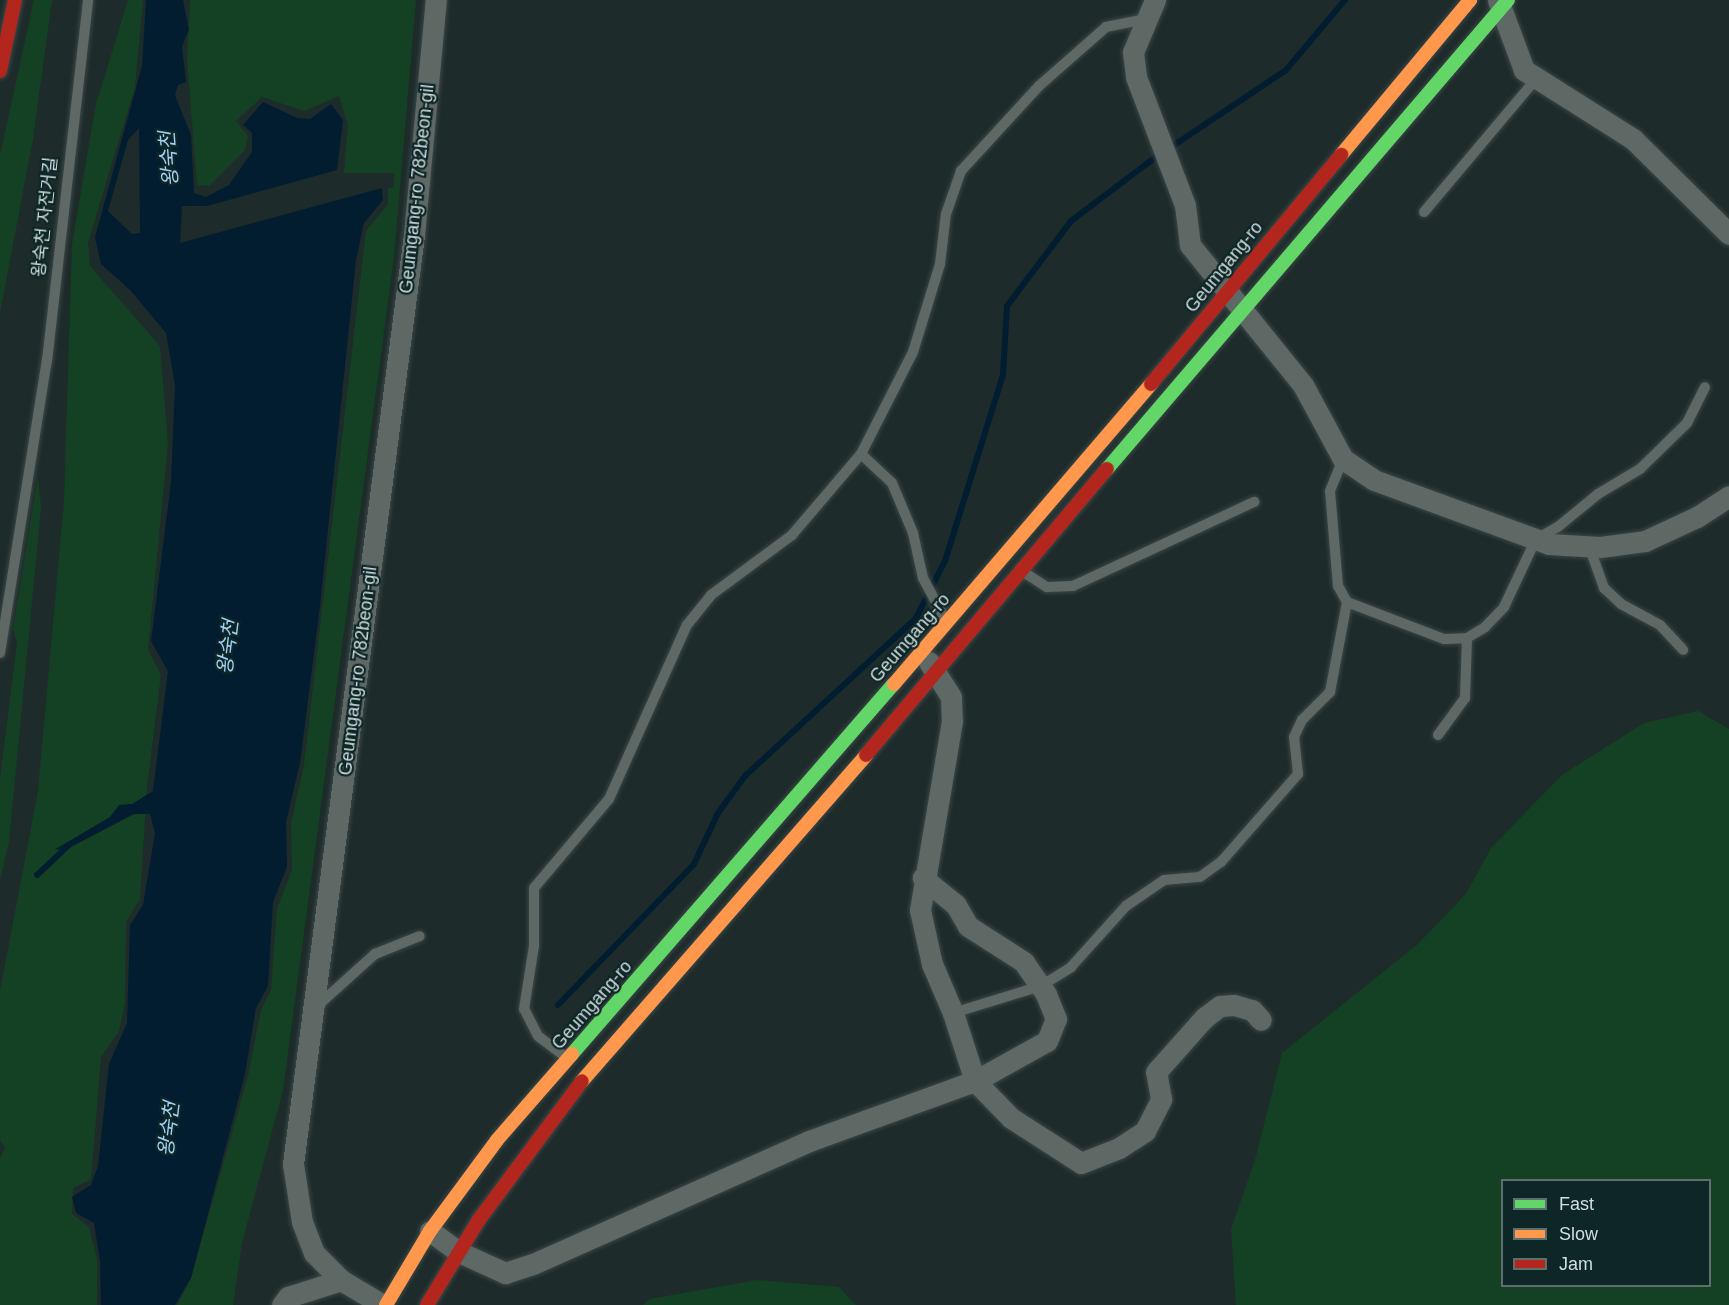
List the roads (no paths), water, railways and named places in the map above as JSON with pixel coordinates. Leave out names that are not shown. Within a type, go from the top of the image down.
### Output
[{"type":"main road","points":[[0,70],[15,0]]},
{"type":"main road","name":"Geumgang-ro","points":[[384,1305],[430,1231],[497,1140],[920,654],[1230,291],[1470,0]]},
{"type":"main road","points":[[427,1305],[459,1252],[580,1084],[938,671],[1502,2]]},
{"type":"street","name":"Geumgang-ro 782beon-gil","points":[[384,1305],[341,1280],[314,1253],[302,1222],[293,1164],[414,235],[436,0]]},
{"type":"street","points":[[1155,0],[1133,52],[1136,77],[1157,139],[1185,206],[1190,245],[1230,291],[1303,385],[1343,459],[1374,480],[1536,539],[1589,546],[1645,541],[1697,518],[1729,496]]},
{"type":"street","points":[[1502,2],[1524,70],[1633,139],[1667,178],[1729,234]]},
{"type":"street","points":[[920,654],[938,671],[951,697],[952,721],[923,878],[920,910],[932,964],[953,1013],[975,1081],[1011,1118],[1081,1163],[1119,1148],[1145,1131],[1161,1099],[1156,1072],[1204,1018],[1220,1006],[1234,1005],[1252,1010],[1261,1020]]},
{"type":"street","points":[[430,1231],[459,1252],[505,1273],[533,1264],[809,1141],[975,1081],[1047,1041],[1056,1019],[1041,986],[1024,962],[968,926],[956,905],[923,878]]},
{"type":"street","points":[[282,1305],[288,1297],[341,1280]]},
{"type":"lane","name":"왕숙천 자전거길","points":[[0,653],[49,340],[64,191],[78,99],[88,0]]},
{"type":"lane","points":[[569,1060],[538,1036],[524,1009],[534,946],[534,888],[609,799],[687,625],[711,595],[792,534],[861,454],[913,352],[940,264],[946,214],[962,171],[1039,86],[1106,27],[1147,20]]},
{"type":"lane","points":[[1424,212],[1538,78]]},
{"type":"lane","points":[[1343,459],[1330,491],[1338,586],[1347,602],[1444,639],[1467,638],[1485,627],[1504,607],[1536,539],[1559,526],[1598,494],[1640,469],[1688,423],[1705,387]]},
{"type":"lane","points":[[861,454],[892,483],[913,533],[923,578],[946,623],[965,639]]},
{"type":"lane","points":[[1022,571],[1047,587],[1072,586],[1254,502]]},
{"type":"lane","points":[[1589,546],[1604,588],[1621,604],[1643,613],[1660,625],[1683,650]]},
{"type":"lane","points":[[953,1013],[1041,986],[1071,967],[1093,946],[1109,921],[1154,886],[1164,880],[1200,877],[1221,862],[1298,774],[1294,736],[1302,720],[1330,692],[1347,602]]},
{"type":"lane","points":[[1438,735],[1465,698],[1467,638]]},
{"type":"lane","points":[[315,1008],[375,954],[420,936]]},
{"type":"water","name":"왕숙천","points":[[146,0],[183,0],[189,30],[182,46],[186,82],[178,85],[175,95],[191,135],[194,193],[206,197],[229,185],[252,152],[252,133],[243,125],[263,102],[297,118],[310,119],[331,104],[343,120],[337,170],[207,206],[182,206],[180,243],[382,188],[383,200],[364,223],[356,260],[320,606],[300,763],[286,822],[287,867],[273,902],[268,986],[256,1008],[245,1074],[191,1278],[175,1305],[101,1305],[100,1261],[94,1223],[76,1213],[72,1197],[91,1185],[98,1166],[109,1064],[127,1023],[130,925],[143,905],[155,833],[150,814],[134,814],[69,848],[54,850],[110,817],[119,805],[132,804],[153,791],[168,671],[151,641],[171,482],[175,385],[166,333],[131,291],[101,264],[95,237],[142,66]],"holes":[[[139,128],[140,233],[132,234],[108,211],[128,140]]]},
{"type":"waterway","points":[[558,1005],[694,864],[718,813],[745,776],[916,618],[945,561],[1003,375],[1007,306],[1071,221],[1152,160],[1286,70],[1345,0]]},
{"type":"waterway","points":[[37,875],[69,845]]}]
